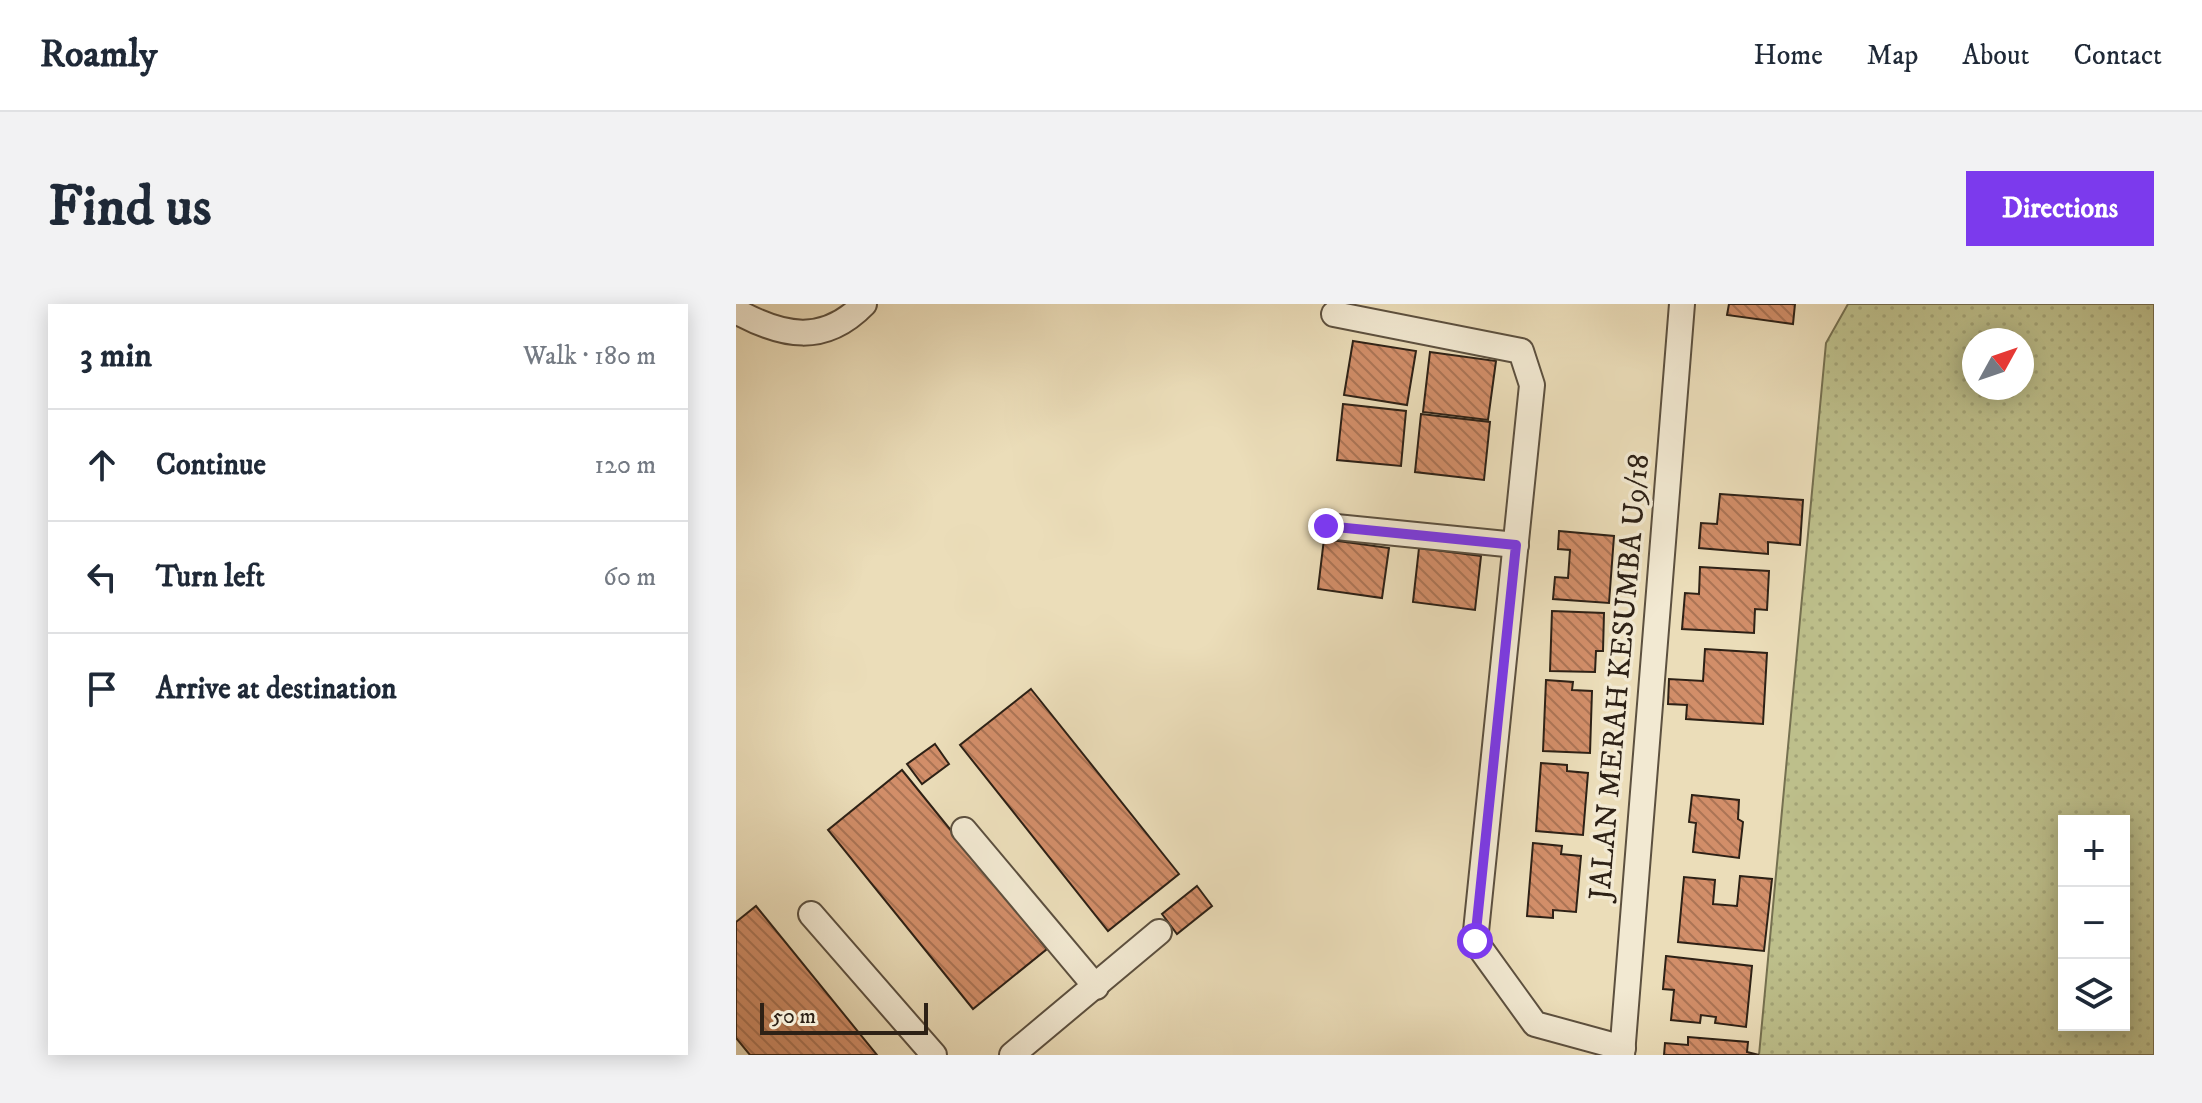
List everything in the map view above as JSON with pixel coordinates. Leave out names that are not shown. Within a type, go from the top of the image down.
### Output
[{"type":"street","points":[[736,311],[757,323],[789,332],[821,333],[849,319],[864,304]]},
{"type":"street","name":"JALAN MERAH KESUMBA U9/18","points":[[1622,1051],[1682,304]]},
{"type":"street","points":[[1334,314],[1521,351],[1532,385],[1475,941],[1535,1024],[1622,1051]]},
{"type":"street","points":[[1326,526],[1516,545]]},
{"type":"street","points":[[964,830],[1096,987]]},
{"type":"street","points":[[811,914],[934,1055]]},
{"type":"street","points":[[1012,1055],[1159,932]]},
{"type":"green space","points":[[1848,304],[2154,304],[2154,1055],[1759,1055],[1826,343]]},
{"type":"building","points":[[1729,304],[1795,304],[1793,324],[1727,315]]},
{"type":"building","points":[[1353,341],[1416,351],[1407,405],[1344,395]]},
{"type":"building","points":[[1430,352],[1496,361],[1488,420],[1423,412]]},
{"type":"building","points":[[1343,404],[1406,411],[1401,466],[1337,460]]},
{"type":"building","points":[[1421,414],[1490,422],[1484,480],[1415,472]]},
{"type":"building","points":[[1720,494],[1803,500],[1800,545],[1768,542],[1768,554],[1699,548],[1701,523],[1717,524]]},
{"type":"building","points":[[1559,531],[1614,536],[1609,603],[1553,599],[1555,577],[1568,578],[1570,550],[1558,549]]},
{"type":"building","points":[[1324,539],[1389,548],[1382,598],[1318,589]]},
{"type":"building","points":[[1419,548],[1481,556],[1475,610],[1413,602]]},
{"type":"building","points":[[1700,567],[1769,571],[1767,610],[1755,609],[1754,633],[1682,629],[1685,593],[1699,594]]},
{"type":"building","points":[[1552,611],[1604,613],[1603,651],[1596,651],[1595,672],[1550,671]]},
{"type":"building","points":[[1705,649],[1767,653],[1763,724],[1686,719],[1687,705],[1668,704],[1669,679],[1703,681]]},
{"type":"building","points":[[1546,680],[1573,682],[1572,690],[1592,691],[1590,753],[1543,751]]},
{"type":"building","points":[[1031,689],[1179,874],[1108,931],[960,745]]},
{"type":"building","points":[[935,744],[949,764],[922,784],[907,764]]},
{"type":"building","points":[[1541,763],[1567,765],[1567,771],[1588,773],[1583,835],[1536,831]]},
{"type":"building","points":[[902,770],[1047,949],[973,1009],[828,830]]},
{"type":"building","points":[[1692,795],[1739,800],[1738,819],[1743,822],[1739,858],[1693,852],[1696,823],[1689,822]]},
{"type":"building","points":[[1533,843],[1562,846],[1561,854],[1581,856],[1576,912],[1553,910],[1553,918],[1527,916]]},
{"type":"building","points":[[1740,876],[1772,879],[1764,951],[1678,942],[1684,877],[1715,880],[1713,904],[1737,906]]},
{"type":"building","points":[[1197,886],[1212,906],[1177,934],[1162,914]]},
{"type":"building","points":[[756,906],[877,1055],[750,1055],[736,1038],[736,922]]},
{"type":"building","points":[[1666,956],[1752,966],[1746,1027],[1715,1023],[1716,1017],[1701,1015],[1700,1023],[1671,1020],[1674,990],[1663,989]]},
{"type":"building","points":[[1688,1037],[1748,1042],[1747,1052],[1759,1055],[1664,1055],[1665,1043],[1688,1045]]},
{"type":"route","points":[[1326,526],[1516,545],[1475,941]]}]
